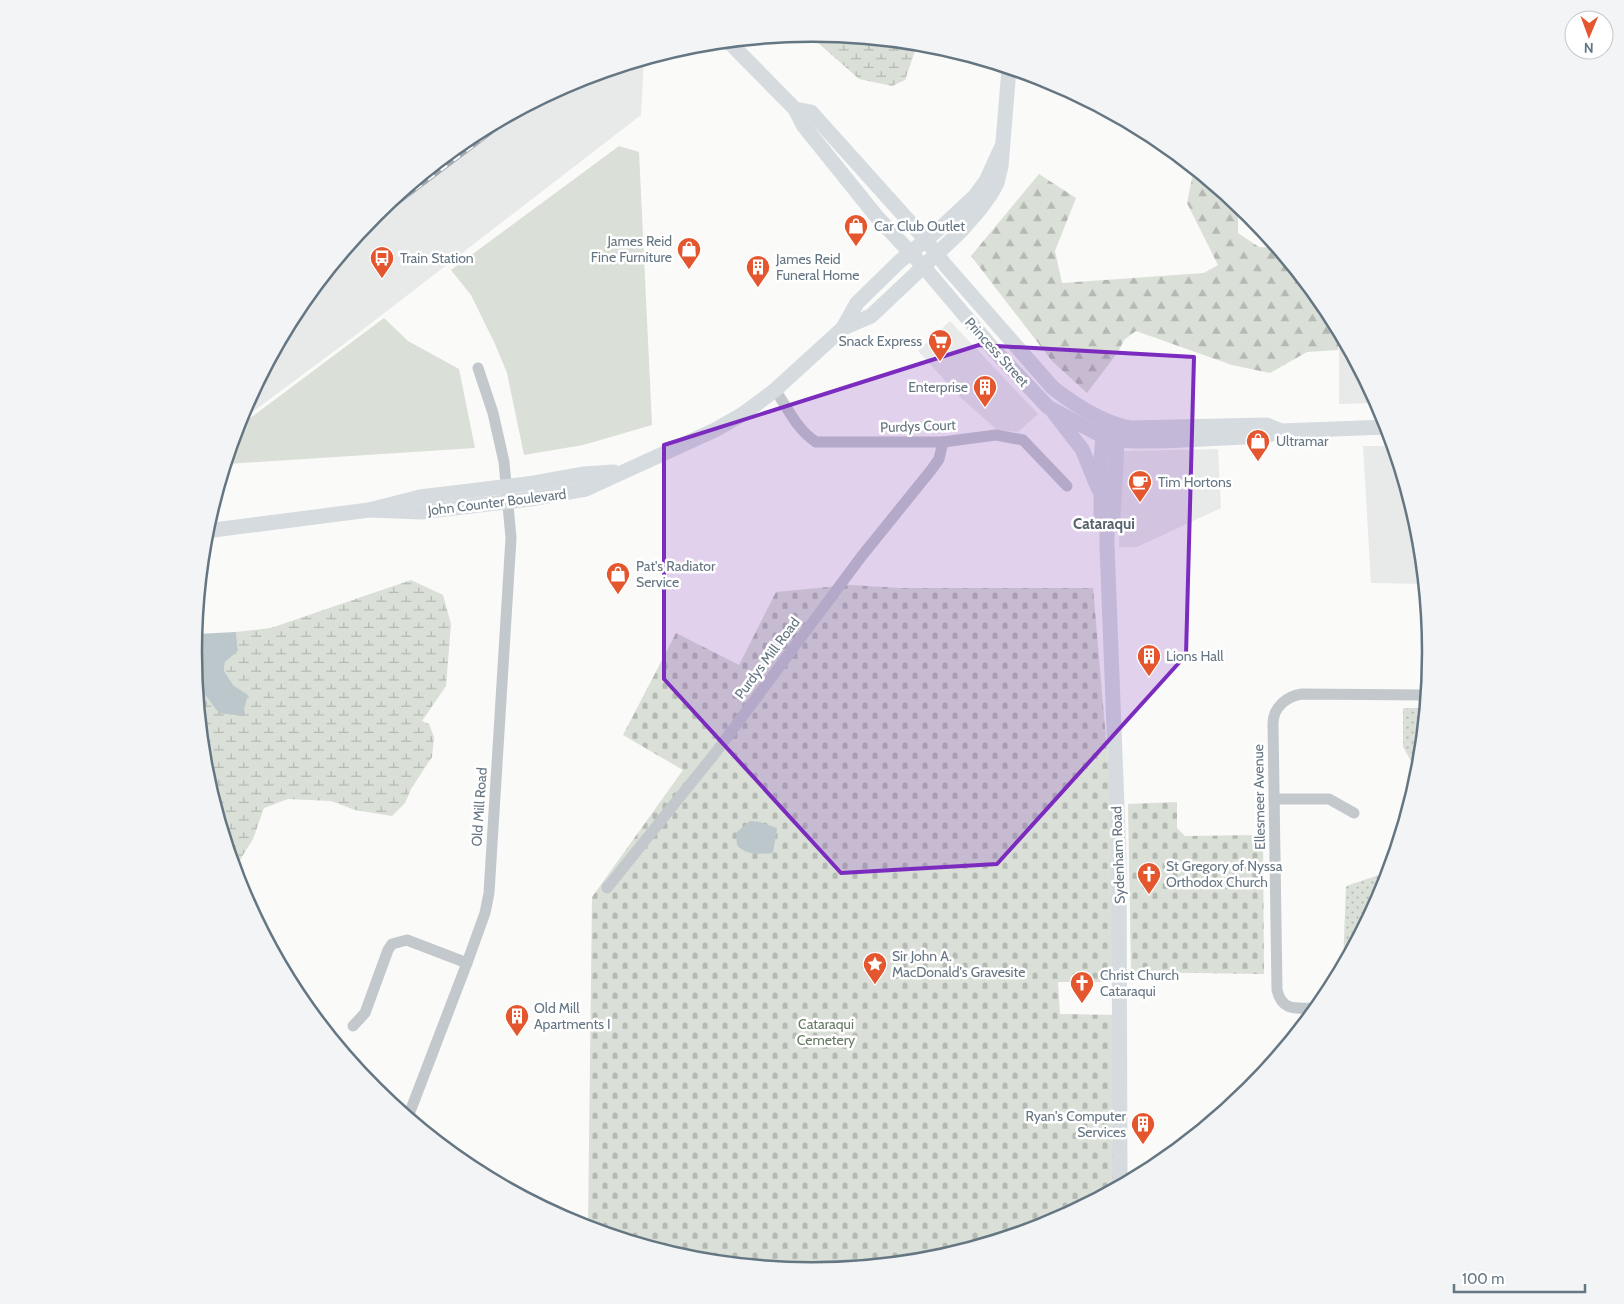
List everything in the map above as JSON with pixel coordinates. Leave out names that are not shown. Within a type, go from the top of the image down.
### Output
[{"type":"main road","name":"Princess Street","points":[[735,48],[794,109],[803,125],[877,217],[923,266],[994,350],[1048,406],[1110,430],[1163,441],[1266,436],[1281,431],[1378,427]]},
{"type":"main road","name":"John Counter Boulevard","points":[[843,328],[871,316],[974,218],[991,194],[1000,176],[1009,76]]},
{"type":"main road","name":"Princess Street","points":[[794,109],[811,112],[925,239],[946,266],[1052,388],[1110,430]]},
{"type":"main road","name":"John Counter Boulevard","points":[[368,510],[421,512],[509,502],[586,489],[715,430],[743,414],[775,390],[843,328],[857,303],[910,252],[945,224],[975,196],[986,180],[1002,146]]},
{"type":"main road","points":[[1048,406],[1082,449],[1101,495]]},
{"type":"main road","name":"Sydenham Road","points":[[1108,526],[1101,517],[1101,495],[1110,430]]},
{"type":"main road","name":"Sydenham Road","points":[[1110,430],[1113,517],[1108,526],[1107,545],[1119,860],[1120,1178]]},
{"type":"main road","name":"John Counter Boulevard","points":[[215,530],[368,510],[420,497],[545,481],[584,474],[620,472]]},
{"type":"street","name":"Old Mill Road","points":[[411,1110],[467,963],[485,913],[489,893],[510,550],[509,502],[504,462],[493,413],[478,368]]},
{"type":"street","name":"Purdys Court","points":[[775,390],[798,426],[816,442],[943,442],[996,435],[1023,440],[1067,486]]},
{"type":"street","name":"Purdys Mill Road","points":[[607,888],[716,752],[862,557],[932,469],[939,459],[943,442]]},
{"type":"street","name":"Ellesmeer Avenue","points":[[1307,1007],[1286,1006],[1281,1002],[1277,990],[1273,719],[1284,701],[1295,695],[1420,695]]},
{"type":"street","points":[[1274,798],[1329,799],[1354,813]]},
{"type":"street","points":[[353,1026],[365,1013],[388,950],[392,944],[407,940],[467,963]]},
{"type":"highlighted area","points":[[979,345],[1194,357],[1186,655],[997,864],[841,873],[664,679],[664,445]]},
{"type":"shaded area","points":[[644,66],[641,115],[352,338],[252,412],[265,382],[284,347],[328,281],[381,221],[410,194],[441,168],[507,124],[542,105],[579,89]]},
{"type":"shaded area","points":[[950,321],[1038,414],[1018,432],[997,430],[960,397],[918,351]]},
{"type":"shaded area","points":[[1339,345],[1368,403],[1339,404]]},
{"type":"shaded area","points":[[1363,446],[1385,446],[1401,494],[1410,533],[1417,584],[1371,583]]},
{"type":"shaded area","points":[[1218,449],[1221,508],[1137,547],[1119,547],[1122,457],[1125,451]]},
{"type":"shaded area","points":[[236,632],[238,651],[225,662],[224,671],[234,686],[248,695],[242,716],[219,713],[204,693],[203,634]]},
{"type":"shaded area","points":[[750,821],[760,822],[777,828],[773,853],[749,853],[737,845],[736,833]]},
{"type":"green space","points":[[817,42],[852,44],[915,52],[905,80],[892,86],[859,79]]},
{"type":"green space","points":[[619,146],[639,152],[652,425],[583,445],[524,455],[507,373],[471,295],[451,270]]},
{"type":"green space","points":[[1039,174],[1076,198],[1055,251],[1062,283],[1204,273],[1218,265],[1187,203],[1193,176],[1238,216],[1238,233],[1259,247],[1268,248],[1296,281],[1338,344],[1338,350],[1307,352],[1270,373],[1232,365],[1136,331],[1124,340],[1118,352],[1087,393],[1052,361],[971,256]]},
{"type":"green space","points":[[384,318],[408,341],[459,369],[475,448],[233,464],[249,419]]},
{"type":"green space","points":[[411,580],[443,595],[451,624],[446,686],[422,721],[429,724],[434,737],[432,757],[411,789],[405,803],[392,816],[355,810],[331,801],[288,799],[264,808],[253,839],[240,860],[223,810],[214,771],[204,687],[234,686],[224,671],[225,662],[238,651],[236,632],[271,628]]},
{"type":"green space","name":"Cataraqui Cemetery","points":[[849,585],[901,588],[1093,588],[1116,855],[1118,982],[1058,982],[1060,1014],[1118,1015],[1114,1182],[1082,1199],[1008,1229],[970,1241],[892,1256],[812,1262],[732,1256],[693,1250],[654,1241],[588,1218],[592,897],[683,770],[623,735],[676,633],[739,665],[776,592]]},
{"type":"green space","points":[[1403,708],[1418,708],[1411,762],[1403,747]]},
{"type":"green space","points":[[1177,802],[1177,828],[1185,836],[1263,835],[1264,974],[1131,972],[1128,804]]},
{"type":"green space","points":[[1379,875],[1359,922],[1344,951],[1346,886]]},
{"type":"railway","points":[[418,188],[480,141]]},
{"type":"place","name":"Car Club Outlet","points":[[856,247]]},
{"type":"place","name":"James Reid Fine Furniture","points":[[689,270]]},
{"type":"place","name":"Train Station","points":[[382,279]]},
{"type":"place","name":"James Reid Funeral Home","points":[[758,288]]},
{"type":"place","name":"Snack Express","points":[[940,362]]},
{"type":"place","name":"Enterprise","points":[[985,408]]},
{"type":"place","name":"Ultramar","points":[[1258,462]]},
{"type":"place","name":"Tim Hortons","points":[[1140,503]]},
{"type":"place","name":"Pat's Radiator Service","points":[[618,595]]},
{"type":"place","name":"Lions Hall","points":[[1149,677]]},
{"type":"place","name":"St Gregory of Nyssa Orthodox Church","points":[[1149,895]]},
{"type":"place","name":"Sir John A. MacDonald's Gravesite","points":[[875,985]]},
{"type":"place","name":"Christ Church Cataraqui","points":[[1082,1004]]},
{"type":"place","name":"Old Mill Apartments I","points":[[517,1037]]},
{"type":"place","name":"Ryan's Computer Services","points":[[1143,1145]]},
{"type":"district","name":"Cataraqui","points":[[1104,524]]}]
